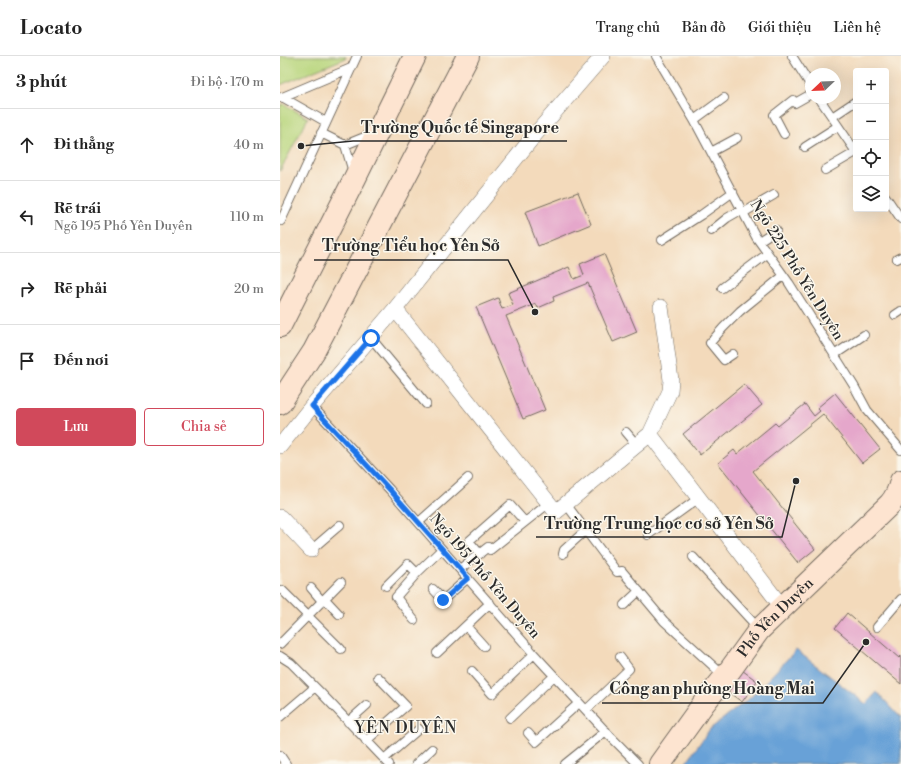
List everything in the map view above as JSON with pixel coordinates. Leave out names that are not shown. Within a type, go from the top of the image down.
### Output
[{"type":"street","points":[[280,326],[416,56]]},
{"type":"street","points":[[280,403],[314,351],[468,56]]},
{"type":"street","points":[[280,446],[312,406],[396,309],[528,144],[603,56]]},
{"type":"street","points":[[396,309],[556,512],[650,434],[670,391],[671,380],[661,307]]},
{"type":"street","points":[[650,434],[782,607]]},
{"type":"street","name":"Phố Yên Duyên","points":[[660,764],[759,630],[890,504],[900,488]]},
{"type":"street","points":[[280,517],[311,550]]},
{"type":"lane","points":[[281,221],[357,56]]},
{"type":"lane","name":"Ngõ 225 Phố Yên Duyên","points":[[656,56],[694,120],[742,211],[767,254],[789,283],[854,386],[867,410],[901,450]]},
{"type":"lane","points":[[792,56],[805,77]]},
{"type":"lane","points":[[281,98],[352,68]]},
{"type":"lane","points":[[784,134],[774,115],[793,100],[795,103],[805,97]]},
{"type":"lane","points":[[281,98],[326,122]]},
{"type":"lane","points":[[694,120],[724,98]]},
{"type":"lane","points":[[832,117],[853,103]]},
{"type":"lane","points":[[823,104],[853,148]]},
{"type":"lane","points":[[805,147],[838,126]]},
{"type":"lane","points":[[345,145],[378,132]]},
{"type":"lane","points":[[321,133],[345,145],[355,178]]},
{"type":"lane","points":[[711,152],[737,138]]},
{"type":"lane","points":[[825,170],[853,154]]},
{"type":"lane","points":[[662,240],[733,192]]},
{"type":"lane","points":[[711,231],[727,218],[774,196]]},
{"type":"lane","points":[[889,201],[901,219]]},
{"type":"lane","points":[[759,241],[776,230]]},
{"type":"lane","points":[[722,288],[767,254]]},
{"type":"lane","points":[[733,354],[724,360],[708,345],[722,328],[740,311],[783,276]]},
{"type":"lane","points":[[834,354],[864,335]]},
{"type":"lane","points":[[371,338],[426,404]]},
{"type":"lane","name":"Ngõ 195 Phố Yên Duyên","points":[[312,406],[419,522],[554,676],[638,764]]},
{"type":"lane","points":[[626,432],[637,445]]},
{"type":"lane","points":[[419,522],[468,478]]},
{"type":"lane","points":[[648,535],[699,498]]},
{"type":"lane","points":[[460,569],[488,547],[490,550],[549,503]]},
{"type":"lane","points":[[566,504],[616,572],[622,571],[664,620],[725,677]]},
{"type":"lane","points":[[480,554],[469,541],[510,505],[525,522]]},
{"type":"lane","points":[[311,550],[340,525]]},
{"type":"lane","points":[[563,554],[564,550],[586,530]]},
{"type":"lane","points":[[414,620],[396,597],[417,573],[442,549]]},
{"type":"lane","points":[[693,557],[759,630]]},
{"type":"lane","points":[[386,586],[408,564],[417,573]]},
{"type":"lane","points":[[433,589],[443,600],[468,578]]},
{"type":"lane","points":[[280,644],[341,582]]},
{"type":"lane","points":[[310,588],[340,614]]},
{"type":"lane","points":[[282,590],[341,649]]},
{"type":"lane","points":[[624,605],[639,591]]},
{"type":"lane","points":[[877,627],[901,599]]},
{"type":"lane","points":[[437,653],[490,603]]},
{"type":"lane","points":[[466,626],[484,646]]},
{"type":"lane","points":[[472,672],[492,694],[534,654]]},
{"type":"lane","points":[[280,656],[291,664],[315,687],[385,762],[420,729]]},
{"type":"lane","points":[[586,710],[629,669],[620,657]]},
{"type":"lane","points":[[510,718],[554,676]]},
{"type":"lane","points":[[366,741],[406,706],[378,677]]},
{"type":"lane","points":[[281,715],[315,687]]},
{"type":"lane","points":[[528,733],[536,742],[579,702]]},
{"type":"lane","points":[[348,722],[367,705]]},
{"type":"lane","points":[[565,764],[606,731]]},
{"type":"lane","points":[[416,764],[432,750]]},
{"type":"lane","points":[[280,755],[286,764]]},
{"type":"green space","points":[[280,56],[345,56],[346,58],[280,85]]},
{"type":"green space","points":[[283,104],[308,118],[280,171],[280,106]]},
{"type":"water","points":[[796,650],[866,704],[877,692],[901,718],[901,764],[685,764],[710,729],[751,697]]},
{"type":"building","points":[[578,192],[591,224],[538,246],[525,212]]},
{"type":"building","points":[[604,254],[637,332],[613,342],[588,283],[553,297],[554,301],[538,308],[536,304],[506,316],[545,410],[523,419],[476,307],[498,298],[502,309],[513,305],[508,293],[569,267],[574,279],[584,275],[580,264]]},
{"type":"building","points":[[744,384],[762,405],[700,455],[683,434]]},
{"type":"building","points":[[835,393],[880,449],[862,463],[823,414],[753,471],[815,549],[798,563],[718,463],[734,450],[737,454],[775,423],[778,426],[805,404],[814,416],[820,411],[817,408]]},
{"type":"building","points":[[847,613],[899,658],[901,656],[901,684],[835,628]]},
{"type":"building","points":[[739,668],[757,681],[742,702],[724,689]]},
{"type":"place","name":"Trường Quốc tế Singapore","points":[[301,146]]},
{"type":"place","name":"Trường Tiểu học Yên Sở","points":[[535,312]]},
{"type":"place","name":"Trường Trung học cơ sở Yên Sở","points":[[796,481]]},
{"type":"place","name":"Công an phường Hoàng Mai","points":[[866,642]]},
{"type":"district","name":"YÊN DUYÊN","points":[[406,728]]},
{"type":"route","points":[[371,338],[312,406],[390,490],[468,578],[443,600]]}]
